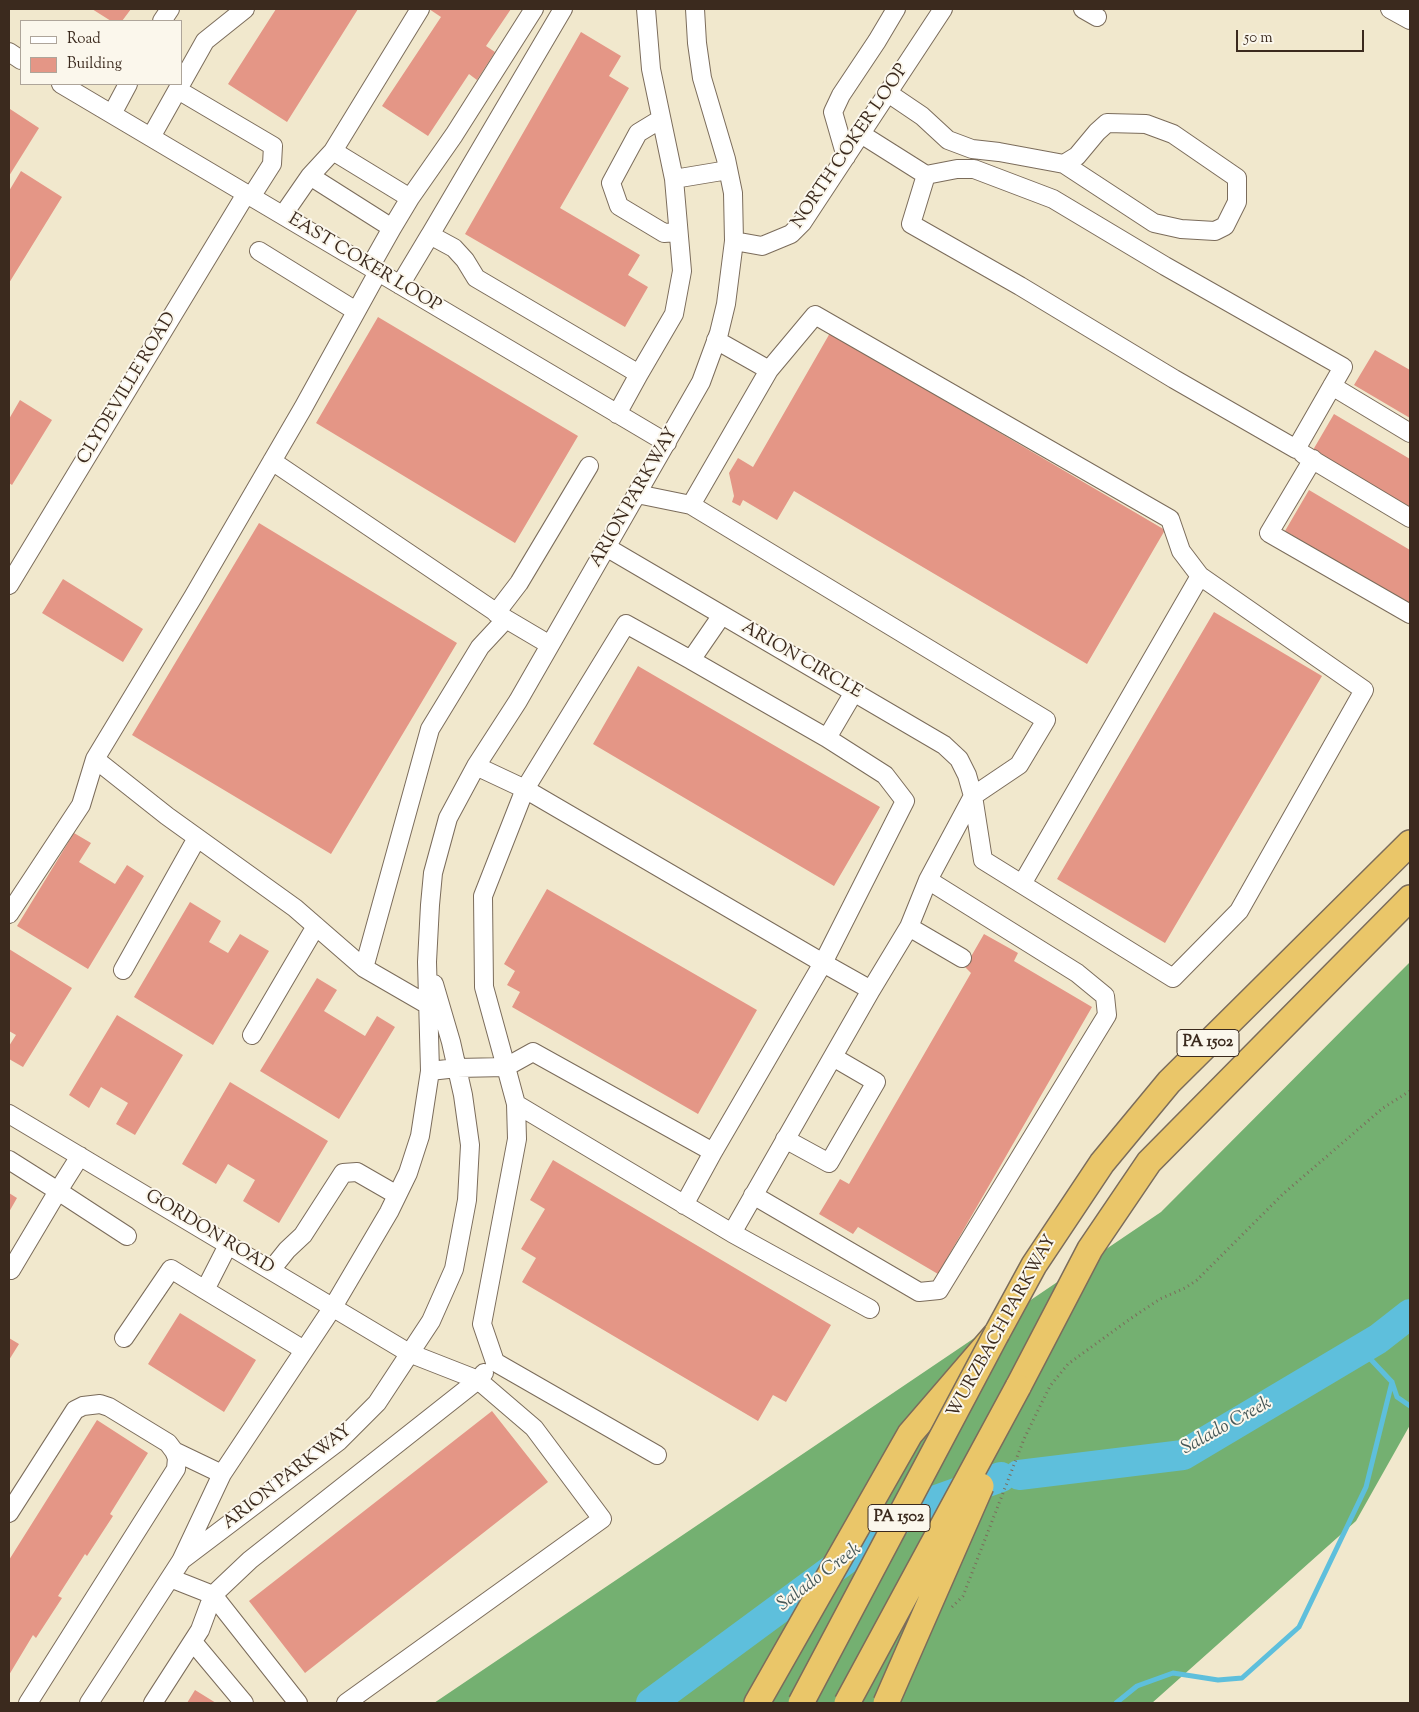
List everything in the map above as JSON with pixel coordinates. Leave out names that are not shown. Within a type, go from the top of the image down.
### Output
[{"type":"highway","name":"WURZBACH PARKWAY","points":[[801,1703],[1034,1266],[1102,1163],[1169,1082],[1410,843]]},
{"type":"highway","name":"PA 1502","points":[[847,1703],[1018,1387],[1090,1249],[1149,1162],[1410,898]]},
{"type":"highway","points":[[757,1703],[910,1434],[997,1333]]},
{"type":"highway","points":[[886,1703],[977,1496],[1018,1387]]},
{"type":"street","points":[[163,20],[170,9]]},
{"type":"street","points":[[283,215],[310,176],[334,152],[420,9]]},
{"type":"street","points":[[9,914],[81,805],[95,759],[193,597],[356,311],[392,228],[534,9]]},
{"type":"street","points":[[400,285],[562,9]]},
{"type":"street","points":[[617,414],[674,314],[682,271],[674,180],[651,69],[646,9]]},
{"type":"street","name":"ARION PARKWAY","points":[[89,1703],[181,1560],[222,1474],[333,1307],[408,1173],[420,1136],[430,1071],[428,962],[433,873],[448,818],[476,766],[518,701],[701,382],[726,304],[734,241],[733,193],[702,78],[697,44],[695,9]]},
{"type":"street","points":[[846,157],[833,112],[841,94],[896,9]]},
{"type":"street","name":"NORTH COKER LOOP","points":[[734,241],[762,246],[792,234],[802,223],[943,9]]},
{"type":"street","points":[[1390,9],[1410,20]]},
{"type":"street","points":[[182,83],[205,41],[238,10]]},
{"type":"street","name":"EAST COKER LOOP","points":[[63,85],[667,443]]},
{"type":"street","points":[[112,114],[127,85]]},
{"type":"street","points":[[151,137],[181,85]]},
{"type":"street","name":"CLYDEVILLE ROAD","points":[[9,585],[249,195],[272,164],[273,146],[178,90]]},
{"type":"street","points":[[888,93],[922,116],[948,140],[972,149],[1064,164],[1154,223],[1181,229],[1215,231],[1225,226],[1236,202],[1237,178],[1173,134],[1146,124],[1108,123],[1097,132],[1077,156],[1064,164]]},
{"type":"street","points":[[661,119],[638,133],[612,183],[619,206],[664,233],[678,232]]},
{"type":"street","points":[[861,134],[926,175],[958,169],[974,169],[1053,199],[1165,266],[1343,367],[1296,450]]},
{"type":"street","points":[[334,152],[410,198]]},
{"type":"street","points":[[674,180],[728,170]]},
{"type":"street","points":[[926,175],[910,224],[1020,286],[1410,518]]},
{"type":"street","points":[[310,176],[392,228]]},
{"type":"street","points":[[430,235],[454,248],[465,260],[476,278],[639,374]]},
{"type":"street","points":[[259,251],[356,311]]},
{"type":"street","points":[[691,505],[769,370],[815,315],[1170,519],[1181,551],[1200,576],[1022,884]]},
{"type":"street","points":[[716,340],[769,370]]},
{"type":"street","points":[[1332,386],[1410,433]]},
{"type":"street","points":[[1313,459],[1270,533],[1410,614]]},
{"type":"street","points":[[272,461],[501,616],[550,645]]},
{"type":"street","points":[[364,968],[430,729],[501,616],[589,466]]},
{"type":"street","points":[[637,494],[691,505],[1046,720],[1019,764],[973,796],[928,880],[909,927],[732,1233]]},
{"type":"street","name":"ARION CIRCLE","points":[[606,547],[944,745],[958,760],[967,775],[973,796],[983,860],[1173,978],[1239,911],[1364,690],[1200,576]]},
{"type":"street","points":[[691,660],[722,615]]},
{"type":"street","points":[[657,1455],[495,1362],[482,1324],[517,1139],[516,1104],[484,987],[483,896],[525,789],[626,624],[827,738],[885,774],[905,801],[823,963],[684,1205]]},
{"type":"street","points":[[827,738],[854,692]]},
{"type":"street","points":[[95,759],[167,816],[295,908],[364,968],[428,1005]]},
{"type":"street","points":[[476,766],[525,789],[871,990]]},
{"type":"street","points":[[123,970],[197,838]]},
{"type":"street","points":[[753,1195],[919,1292],[939,1290],[1107,1015],[1105,996],[1077,973],[928,880]]},
{"type":"street","points":[[252,1035],[316,926]]},
{"type":"street","points":[[909,927],[962,958]]},
{"type":"street","name":"ARION PARKWAY","points":[[181,1560],[339,1441],[377,1403],[431,1321],[454,1269],[467,1200],[470,1144],[464,1095],[452,1042],[428,962]]},
{"type":"street","points":[[430,1071],[457,1068],[506,1067],[533,1052],[713,1152]]},
{"type":"street","points":[[785,1139],[829,1163],[876,1082],[833,1057]]},
{"type":"street","points":[[516,1104],[732,1233],[870,1309]]},
{"type":"street","name":"GORDON ROAD","points":[[9,1114],[409,1353],[478,1380],[534,1428],[602,1519],[346,1703]]},
{"type":"street","points":[[11,1270],[80,1156]]},
{"type":"street","points":[[9,1160],[127,1236]]},
{"type":"street","points":[[270,1270],[303,1234],[343,1173],[357,1172],[397,1195]]},
{"type":"street","points":[[205,1290],[228,1245]]},
{"type":"street","points":[[124,1338],[171,1269],[304,1350]]},
{"type":"street","points":[[153,1703],[200,1630],[213,1595],[250,1560],[478,1380],[495,1362]]},
{"type":"street","points":[[9,1513],[75,1410],[83,1406],[100,1404],[108,1407],[168,1443],[177,1458],[176,1469],[28,1703]]},
{"type":"street","points":[[174,1451],[222,1474]]},
{"type":"street","points":[[170,1578],[213,1595],[298,1703]]},
{"type":"street","points":[[193,1642],[244,1703]]},
{"type":"path","points":[[1099,1341],[1160,1299],[1186,1288],[1198,1280],[1284,1194],[1383,1108],[1410,1091]]},
{"type":"green space","points":[[1410,962],[1410,1425],[1356,1521],[1152,1703],[434,1703],[1161,1212]]},
{"type":"building","points":[[92,9],[131,9],[123,20],[109,20]]},
{"type":"building","points":[[276,9],[358,9],[287,122],[228,84]]},
{"type":"building","points":[[429,9],[511,9],[486,46],[495,52],[477,80],[469,74],[428,136],[382,106],[441,17]]},
{"type":"building","points":[[581,32],[621,56],[609,76],[629,88],[560,208],[640,255],[628,275],[648,287],[625,327],[465,234]]},
{"type":"building","points":[[10,109],[39,128],[9,176],[9,111]]},
{"type":"building","points":[[21,171],[62,197],[9,283],[9,191]]},
{"type":"building","points":[[378,317],[578,436],[515,543],[316,423]]},
{"type":"building","points":[[830,333],[1165,530],[1087,664],[794,491],[777,520],[743,500],[740,506],[732,502],[734,496],[729,473],[738,458],[753,467]]},
{"type":"building","points":[[1375,350],[1410,370],[1410,418],[1354,385]]},
{"type":"building","points":[[20,400],[52,420],[12,485],[9,483],[9,419]]},
{"type":"building","points":[[1334,414],[1410,459],[1410,507],[1313,450]]},
{"type":"building","points":[[1309,490],[1410,550],[1410,605],[1285,531]]},
{"type":"building","points":[[259,523],[457,643],[331,854],[132,735]]},
{"type":"building","points":[[63,579],[143,629],[123,662],[42,613]]},
{"type":"building","points":[[1214,612],[1322,676],[1165,943],[1057,879]]},
{"type":"building","points":[[638,666],[880,807],[834,886],[593,744]]},
{"type":"building","points":[[74,833],[91,843],[79,862],[115,884],[127,865],[144,876],[88,969],[17,926]]},
{"type":"building","points":[[547,889],[757,1010],[698,1114],[512,1007],[520,992],[507,985],[515,971],[504,964]]},
{"type":"building","points":[[190,902],[221,921],[209,942],[228,953],[240,934],[269,951],[213,1045],[134,997]]},
{"type":"building","points":[[984,934],[1018,953],[1014,961],[1092,1007],[938,1274],[858,1227],[853,1234],[819,1214],[840,1179],[849,1184],[971,973],[965,967]]},
{"type":"building","points":[[9,949],[72,988],[23,1067],[9,1059],[9,1046],[16,1035],[9,1031]]},
{"type":"building","points":[[317,978],[337,990],[324,1011],[365,1036],[377,1016],[395,1027],[339,1119],[260,1071]]},
{"type":"building","points":[[117,1015],[183,1055],[135,1135],[116,1124],[128,1103],[101,1087],[89,1108],[69,1095]]},
{"type":"building","points":[[230,1082],[328,1141],[279,1223],[243,1201],[255,1180],[228,1164],[216,1184],[182,1164]]},
{"type":"building","points":[[553,1160],[831,1325],[786,1402],[773,1395],[758,1421],[522,1282],[536,1258],[521,1249],[545,1209],[530,1200]]},
{"type":"building","points":[[9,1193],[17,1198],[9,1212]]},
{"type":"building","points":[[180,1313],[256,1360],[224,1412],[148,1364]]},
{"type":"building","points":[[9,1338],[19,1344],[9,1360]]},
{"type":"building","points":[[492,1411],[548,1482],[305,1673],[249,1601]]},
{"type":"building","points":[[97,1420],[148,1453],[110,1514],[113,1516],[87,1556],[85,1554],[58,1596],[62,1598],[36,1638],[33,1635],[9,1675],[9,1560]]},
{"type":"building","points":[[195,1690],[216,1703],[187,1703]]},
{"type":"waterway","name":"Salado Creek","points":[[1019,1475],[1183,1455],[1378,1339],[1410,1314]]},
{"type":"waterway","points":[[1361,1349],[1392,1382],[1397,1397],[1410,1406]]},
{"type":"waterway","points":[[1116,1703],[1137,1686],[1173,1673],[1218,1680],[1242,1678],[1299,1627],[1366,1487],[1392,1382]]},
{"type":"waterway","name":"Salado Creek","points":[[651,1703],[917,1507],[1001,1477]]}]
